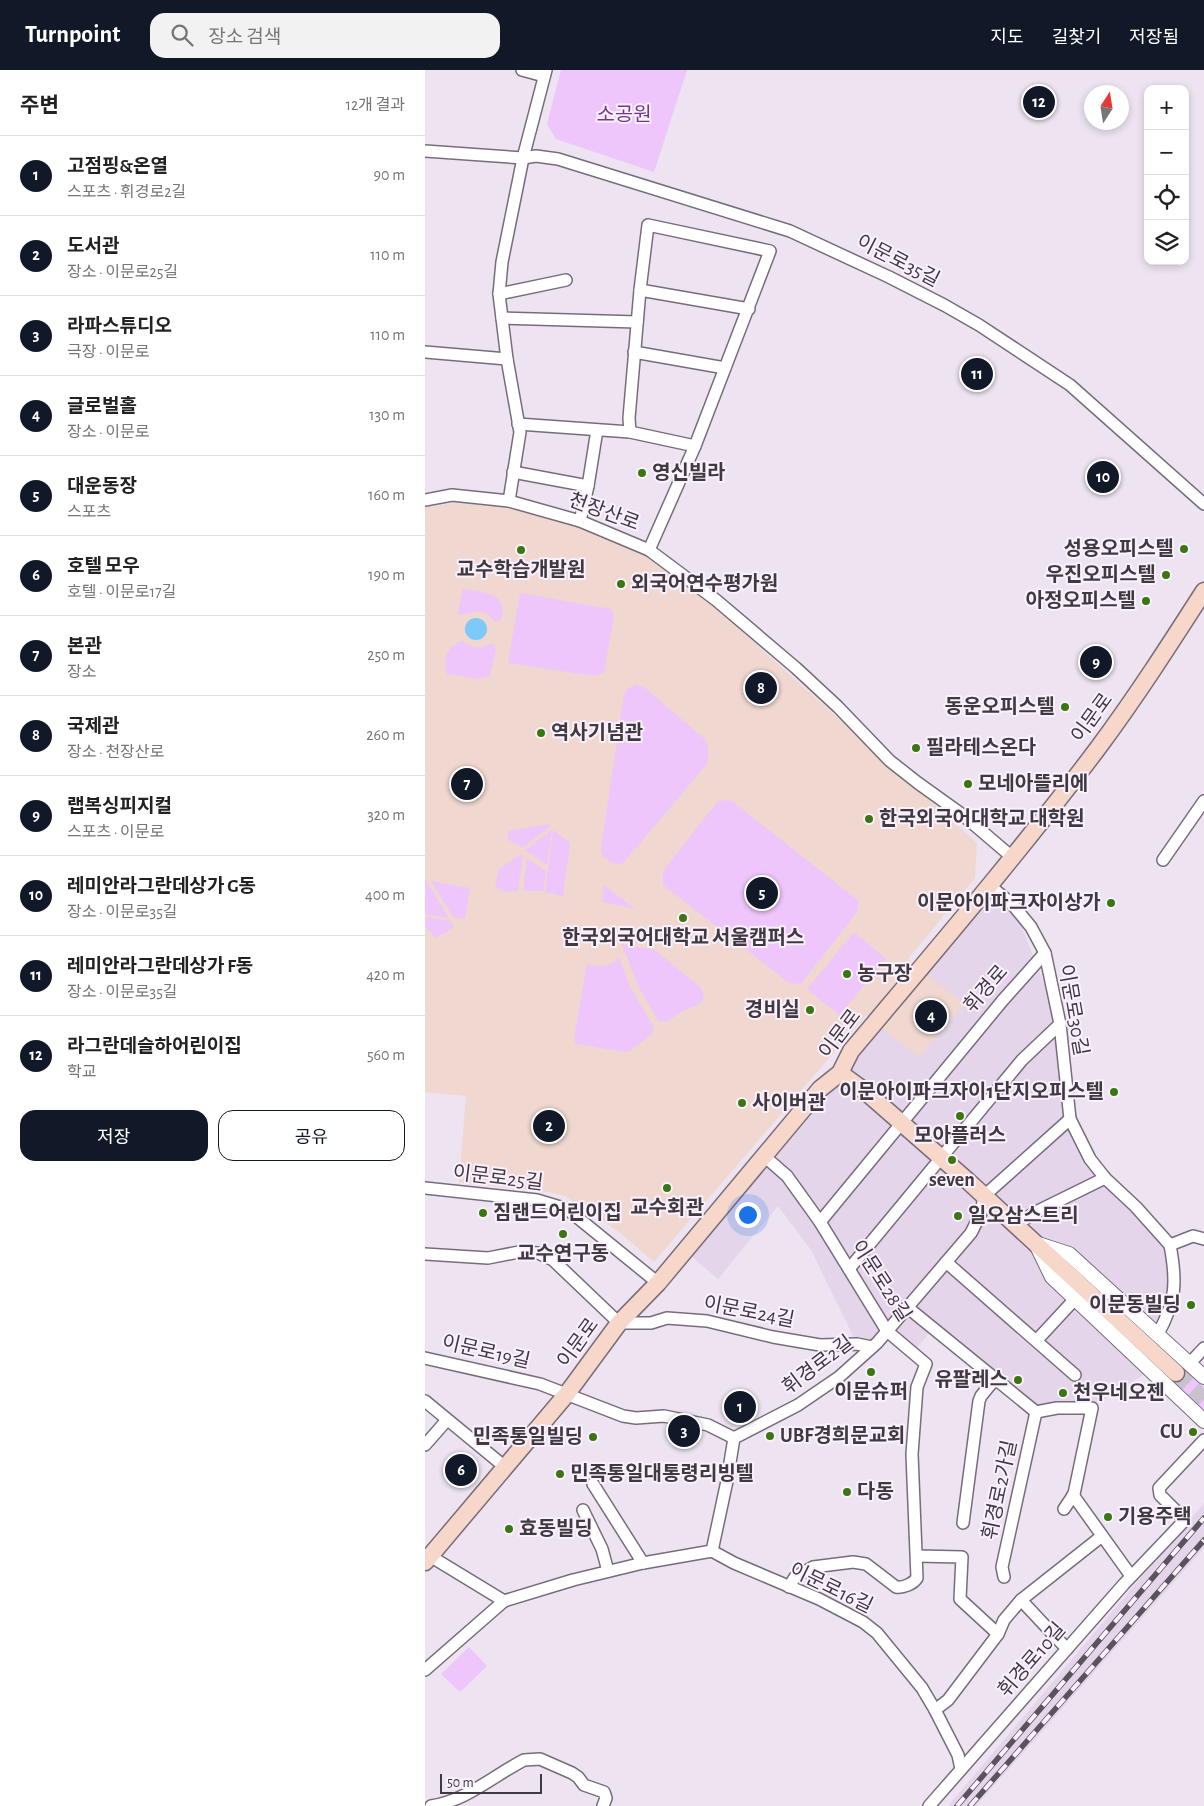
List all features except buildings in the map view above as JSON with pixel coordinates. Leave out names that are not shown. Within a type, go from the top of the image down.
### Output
[{"type":"main road","name":"이문로","points":[[427,1559],[566,1395],[619,1323],[658,1283],[820,1089],[840,1073],[851,1051],[989,885],[1097,748],[1126,709],[1204,591]]},
{"type":"main road","points":[[840,1073],[866,1092],[942,1158],[1176,1373]]},
{"type":"street","points":[[509,501],[520,432],[507,359],[499,294],[502,262],[523,158],[545,73],[522,70]]},
{"type":"street","name":"이문로35길","points":[[425,151],[523,158],[536,156],[558,159],[777,226],[823,245],[889,277],[979,325],[1061,379],[1204,504]]},
{"type":"street","points":[[630,432],[629,418],[637,322],[648,225],[770,251],[695,446],[649,550]]},
{"type":"street","points":[[499,294],[566,280]]},
{"type":"street","points":[[640,290],[749,309]]},
{"type":"street","points":[[502,318],[637,322]]},
{"type":"street","points":[[425,352],[507,359]]},
{"type":"street","points":[[635,352],[725,368]]},
{"type":"street","points":[[518,424],[630,432],[695,446]]},
{"type":"street","points":[[580,521],[597,430]]},
{"type":"street","points":[[513,472],[588,486]]},
{"type":"street","name":"천장산로","points":[[425,500],[452,495],[509,501],[580,521],[649,550],[717,600],[796,668],[896,766],[964,816],[1012,856]]},
{"type":"street","points":[[1163,860],[1204,801]]},
{"type":"street","name":"이문로30길","points":[[989,885],[1013,905],[1031,926],[1045,953],[1060,1024],[1070,1119],[1091,1159],[1105,1178],[1170,1245]]},
{"type":"street","name":"휘경로","points":[[820,1222],[1003,1000],[1045,953]]},
{"type":"street","points":[[849,1269],[1022,1060],[1060,1024]]},
{"type":"street","points":[[984,1196],[1070,1119]]},
{"type":"street","name":"이문로28길","points":[[764,1156],[785,1173],[820,1222],[887,1331],[926,1364],[917,1387],[912,1454],[917,1578],[902,1587],[894,1586],[866,1564],[853,1562],[813,1567],[795,1577],[789,1587]]},
{"type":"street","points":[[1015,1225],[1038,1211],[1105,1178]]},
{"type":"street","name":"이문로25길","points":[[425,1190],[537,1200],[567,1208],[658,1283]]},
{"type":"street","name":"휘경로2길","points":[[734,1438],[798,1405],[839,1377],[872,1347],[974,1229],[981,1213],[984,1196]]},
{"type":"street","points":[[1157,1334],[1168,1312],[1175,1283],[1170,1245],[1193,1236],[1204,1239]]},
{"type":"street","points":[[1035,1243],[1052,1277],[1204,1421]]},
{"type":"street","points":[[1035,1243],[1069,1254],[1204,1377]]},
{"type":"street","points":[[425,1254],[488,1258],[528,1252],[546,1256],[553,1260],[619,1323]]},
{"type":"street","points":[[946,1262],[1075,1375]]},
{"type":"street","points":[[1037,1340],[1075,1299]]},
{"type":"street","points":[[907,1307],[1036,1412],[1057,1408],[1093,1408],[1073,1495],[1064,1509]]},
{"type":"street","name":"이문로24길","points":[[619,1323],[651,1323],[667,1318],[713,1322],[820,1345],[857,1344],[872,1347]]},
{"type":"street","points":[[1190,1363],[1204,1348]]},
{"type":"street","name":"이문로19길","points":[[425,1358],[540,1384],[566,1395]]},
{"type":"street","name":"휘경로2가길","points":[[963,1523],[979,1401],[995,1379]]},
{"type":"street","name":"이문로","points":[[566,1395],[630,1417],[657,1416],[708,1425],[734,1438]]},
{"type":"street","points":[[425,1401],[505,1467]]},
{"type":"street","name":"휘경로2가길","points":[[1004,1577],[1002,1567],[1036,1412]]},
{"type":"street","points":[[425,1445],[447,1420]]},
{"type":"street","points":[[425,1670],[504,1602],[608,1571],[711,1551],[727,1481],[734,1438]]},
{"type":"street","name":"휘경로10길","points":[[929,1806],[1131,1576],[1185,1520],[1159,1494],[1160,1486],[1204,1440]]},
{"type":"street","points":[[593,1484],[643,1563]]},
{"type":"street","points":[[1073,1495],[1131,1576]]},
{"type":"street","points":[[583,1510],[602,1549],[608,1571]]},
{"type":"street","points":[[935,1710],[948,1700],[998,1634],[1004,1620],[1021,1600],[1102,1536]]},
{"type":"street","name":"이문로16길","points":[[711,1551],[734,1564],[819,1599],[863,1622],[877,1634],[922,1688],[957,1755],[961,1769]]},
{"type":"street","points":[[917,1556],[961,1557],[961,1599],[998,1634]]},
{"type":"street","points":[[427,1559],[504,1602]]},
{"type":"street","points":[[1021,1600],[1067,1649]]},
{"type":"street","points":[[431,1806],[445,1804],[461,1797],[524,1760],[534,1758],[572,1772],[584,1785],[603,1792],[606,1798],[603,1806]]},
{"type":"shaded area","name":"한국외국어대학교 서울캠퍼스","points":[[465,501],[514,508],[577,525],[669,566],[977,843],[975,878],[908,959],[964,1004],[919,1057],[866,1015],[654,1262],[619,1232],[565,1196],[548,1192],[459,1182],[466,1096],[425,1092],[425,508]]},
{"type":"shaded area","points":[[989,885],[1013,905],[1060,1024],[1070,1119],[1105,1178],[1170,1245],[1175,1274],[1158,1334],[1174,1349],[1151,1370],[1092,1407],[1036,1412],[933,1329],[913,1352],[887,1331],[877,1343],[857,1344],[811,1250],[778,1206],[718,1279],[685,1251]]},
{"type":"shaded area","points":[[1204,1503],[1204,1548],[976,1806],[948,1806]]},
{"type":"green space","name":"소공원","points":[[561,70],[687,70],[654,172],[556,139],[547,124]]},
{"type":"green space","points":[[463,589],[486,593],[498,599],[502,604],[503,611],[501,620],[495,622],[485,613],[479,611],[459,615],[458,611]]},
{"type":"green space","points":[[520,593],[611,609],[614,616],[604,672],[594,676],[508,663]]},
{"type":"green space","points":[[462,641],[478,648],[494,644],[496,649],[490,676],[478,679],[447,674],[445,664],[447,654],[453,646]]},
{"type":"green space","points":[[636,684],[644,687],[707,741],[709,753],[707,764],[623,863],[616,865],[603,857],[601,848],[624,694],[627,689]]},
{"type":"green space","points":[[724,800],[732,801],[859,901],[857,912],[801,984],[789,983],[663,885],[663,871],[717,802]]},
{"type":"green space","points":[[548,824],[551,826],[522,848],[507,839],[509,831]]},
{"type":"green space","points":[[552,830],[547,865],[525,850]]},
{"type":"green space","points":[[553,830],[570,843],[563,896],[545,892]]},
{"type":"green space","points":[[520,855],[523,855],[518,891],[501,892],[501,889],[495,888],[499,869]]},
{"type":"green space","points":[[527,858],[546,871],[543,891],[523,891]]},
{"type":"green space","points":[[425,879],[449,918],[425,914]]},
{"type":"green space","points":[[431,881],[470,888],[465,919],[453,917]]},
{"type":"green space","points":[[604,885],[635,909],[602,902]]},
{"type":"green space","points":[[425,917],[451,921],[454,927],[436,938],[425,926]]},
{"type":"green space","name":"농구장","points":[[854,932],[886,959],[839,1015],[807,989]]},
{"type":"green space","points":[[622,944],[655,950],[701,988],[704,995],[702,1001],[666,1022],[659,1021],[638,986]]},
{"type":"green space","points":[[619,957],[630,987],[654,1027],[652,1034],[630,1051],[625,1052],[576,1044],[574,1038],[587,964],[605,966],[616,961]]},
{"type":"green space","points":[[1184,1367],[1204,1387],[1204,1410],[1172,1379]]},
{"type":"green space","points":[[469,1647],[487,1666],[460,1692],[441,1674]]},
{"type":"water","points":[[476,618],[484,621],[487,629],[484,637],[476,640],[468,637],[465,629],[468,621]]},
{"type":"tunnel","points":[[1176,1373],[1204,1399]]},
{"type":"railway","points":[[957,1806],[1204,1518]]},
{"type":"railway","points":[[970,1806],[1204,1540]]},
{"type":"place","name":"라그란데슬하어린이집","points":[[1039,102]]},
{"type":"place","name":"레미안라그란데상가 F동","points":[[977,374]]},
{"type":"place","name":"영신빌라","points":[[642,473]]},
{"type":"place","name":"레미안라그란데상가 G동","points":[[1103,477]]},
{"type":"place","name":"성용오피스텔","points":[[1184,549]]},
{"type":"place","name":"교수학습개발원","points":[[521,550]]},
{"type":"place","name":"우진오피스텔","points":[[1166,575]]},
{"type":"place","name":"외국어연수평가원","points":[[621,584]]},
{"type":"place","name":"아정오피스텔","points":[[1146,601]]},
{"type":"place","name":"랩복싱피지컬","points":[[1096,662]]},
{"type":"place","name":"국제관","points":[[761,688]]},
{"type":"place","name":"동운오피스텔","points":[[1065,707]]},
{"type":"place","name":"역사기념관","points":[[541,733]]},
{"type":"place","name":"필라테스온다","points":[[916,748]]},
{"type":"place","name":"본관","points":[[467,784]]},
{"type":"place","name":"모네아뜰리에","points":[[968,784]]},
{"type":"place","name":"한국외국어대학교 대학원","points":[[869,819]]},
{"type":"place","name":"대운동장","points":[[762,893]]},
{"type":"place","name":"이문아이파크자이상가","points":[[1111,903]]},
{"type":"place","name":"한국외국어대학교 서울캠퍼스","points":[[683,918]]},
{"type":"place","name":"농구장","points":[[847,974]]},
{"type":"place","name":"경비실","points":[[810,1010]]},
{"type":"place","name":"글로벌홀","points":[[931,1016]]},
{"type":"place","name":"이문아이파크자이1단지오피스텔","points":[[1114,1092]]},
{"type":"place","name":"사이버관","points":[[742,1103]]},
{"type":"place","name":"모아플러스","points":[[960,1116]]},
{"type":"place","name":"도서관","points":[[549,1126]]},
{"type":"place","name":"seven","points":[[952,1160]]},
{"type":"place","name":"교수회관","points":[[667,1188]]},
{"type":"place","name":"짐랜드어린이집","points":[[483,1213]]},
{"type":"place","name":"일오삼스트리","points":[[958,1216]]},
{"type":"place","name":"교수연구동","points":[[563,1234]]},
{"type":"place","name":"이문동빌딩","points":[[1191,1305]]},
{"type":"place","name":"이문슈퍼","points":[[871,1372]]},
{"type":"place","name":"유팔레스","points":[[1018,1380]]},
{"type":"place","name":"천우네오젠","points":[[1063,1393]]},
{"type":"place","name":"고점핑&온열","points":[[740,1407]]},
{"type":"place","name":"라파스튜디오","points":[[684,1431]]},
{"type":"place","name":"CU","points":[[1193,1432]]},
{"type":"place","name":"UBF경희문교회","points":[[770,1436]]},
{"type":"place","name":"민족통일빌딩","points":[[593,1437]]},
{"type":"place","name":"호텔 모우","points":[[461,1470]]},
{"type":"place","name":"민족통일대통령리빙텔","points":[[560,1474]]},
{"type":"place","name":"다동","points":[[847,1492]]},
{"type":"place","name":"기용주택","points":[[1108,1517]]},
{"type":"place","name":"효동빌딩","points":[[509,1529]]}]
